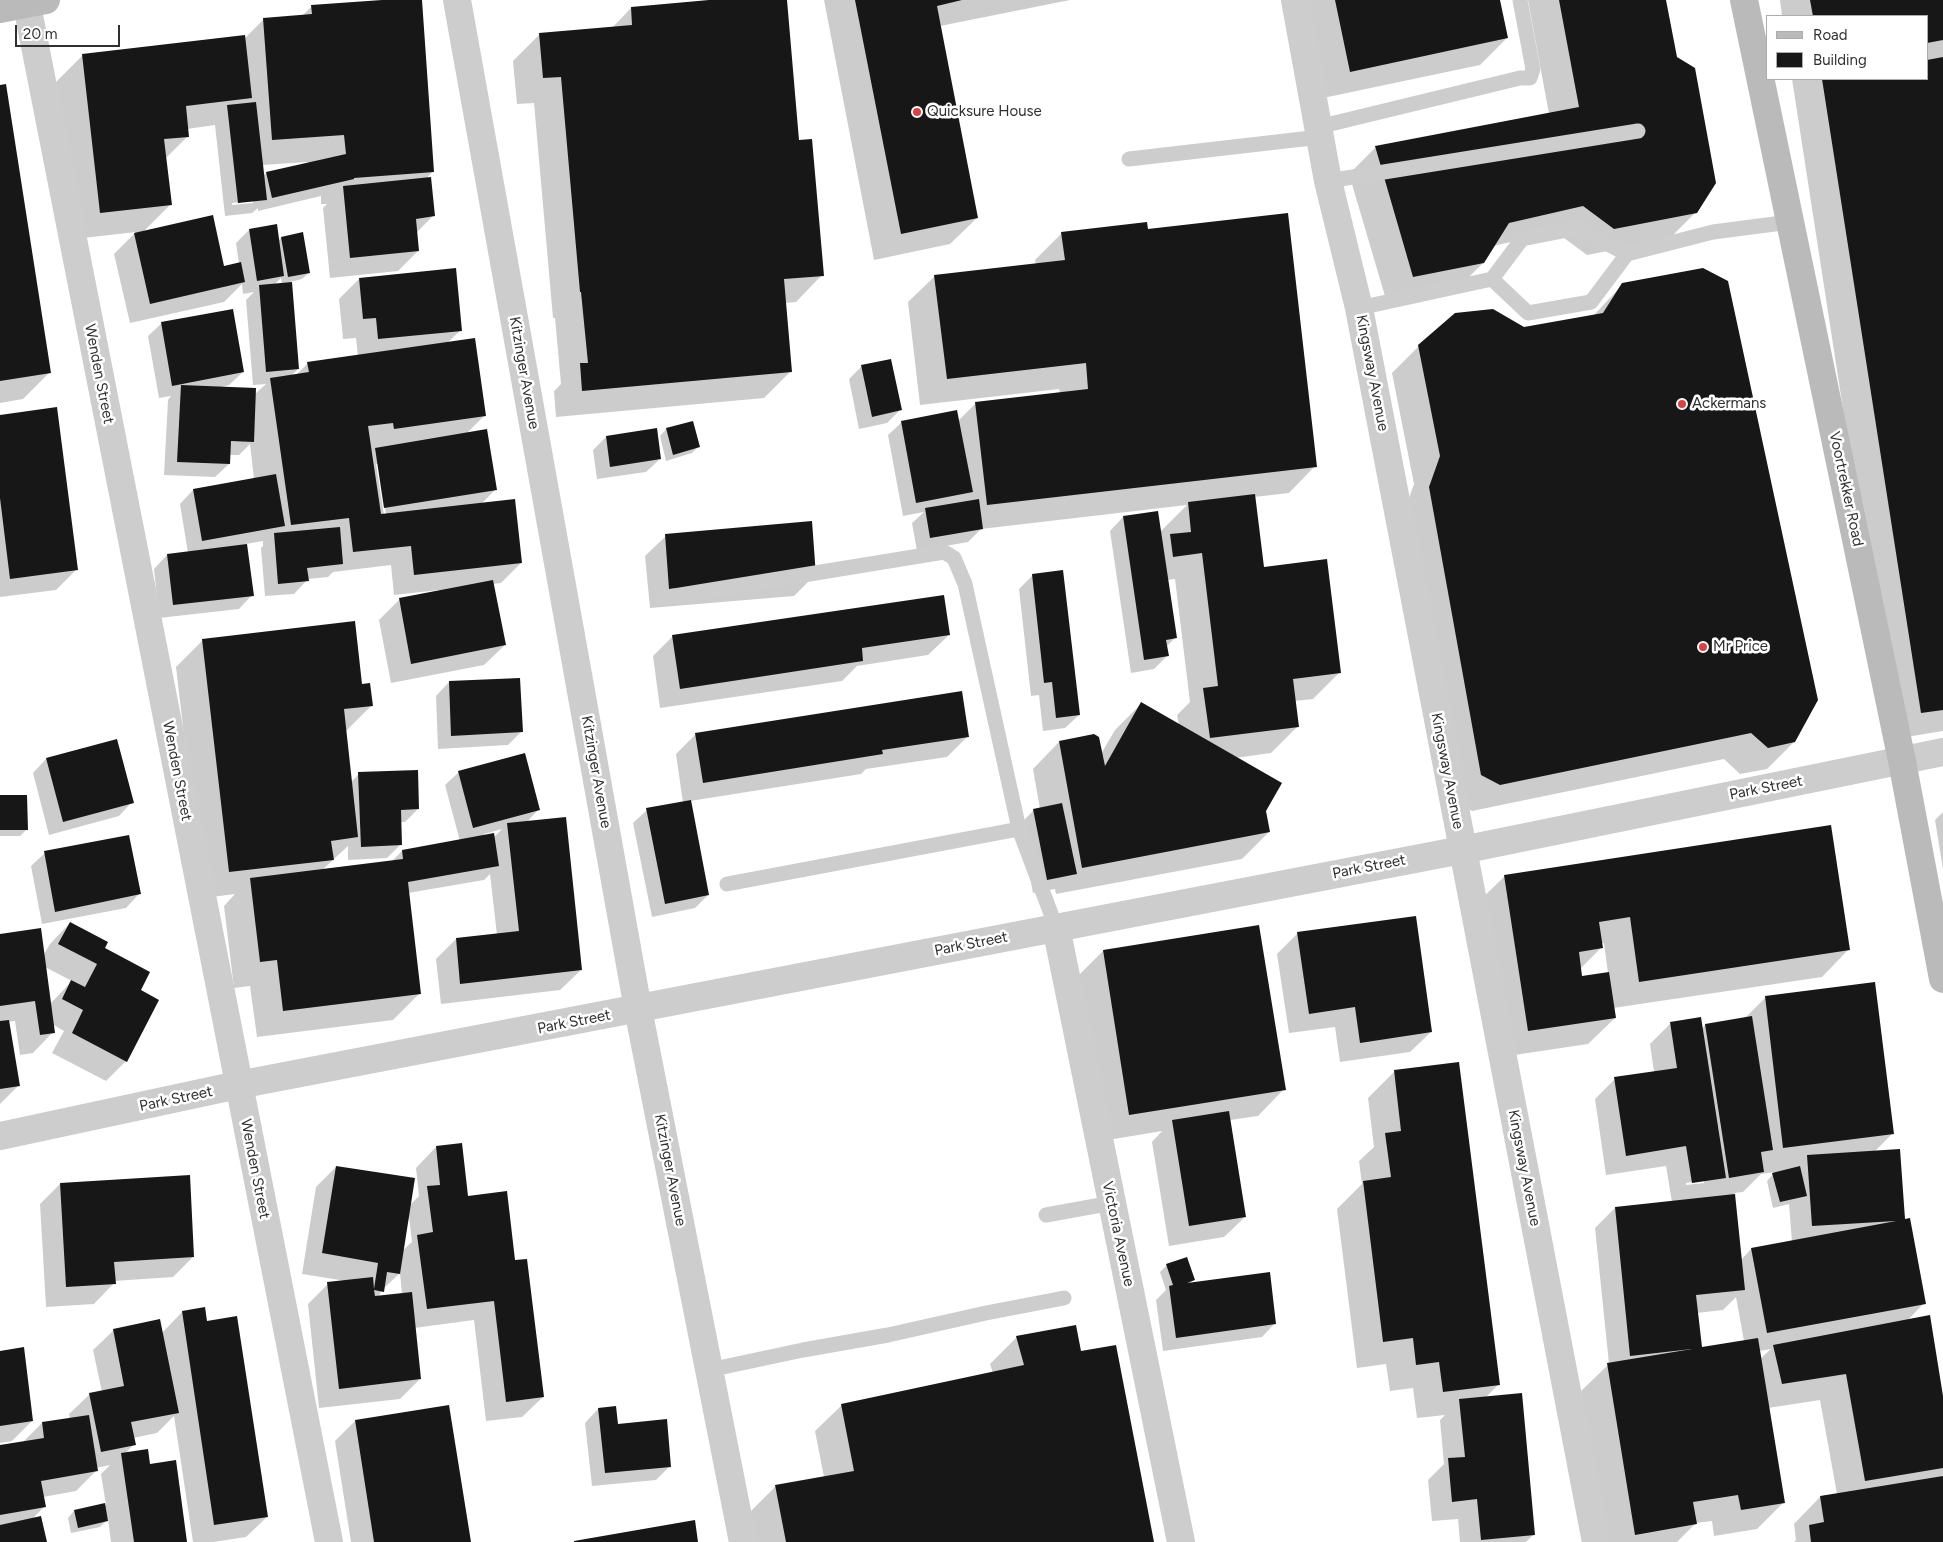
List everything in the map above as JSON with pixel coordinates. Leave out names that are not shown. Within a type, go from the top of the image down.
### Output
[{"type":"main road","name":"Voortrekker Road","points":[[1744,0],[1902,761],[1943,979]]},
{"type":"main road","points":[[0,9],[33,1]]},
{"type":"street","name":"Kitzinger Avenue","points":[[457,0],[638,1009],[743,1542]]},
{"type":"street","name":"Kingsway Avenue","points":[[1295,0],[1328,181],[1359,308],[1596,1542]]},
{"type":"street","name":"Wenden Street","points":[[33,1],[238,1086],[329,1542]]},
{"type":"street","name":"Park Street","points":[[0,1136],[238,1086],[1462,850],[1943,752]]},
{"type":"street","name":"Victoria Avenue","points":[[1056,927],[1181,1542]]},
{"type":"lane","points":[[1129,159],[1319,132],[1520,78],[1530,78],[1533,69],[1520,0]]},
{"type":"lane","points":[[1328,181],[1638,131]]},
{"type":"lane","points":[[1492,279],[1528,313],[1591,302],[1627,254],[1712,232],[1790,222]]},
{"type":"lane","points":[[1359,308],[1492,279],[1522,239],[1578,228],[1627,254]]},
{"type":"lane","points":[[662,598],[944,552],[954,558],[965,584],[1019,829],[1056,927]]},
{"type":"lane","points":[[727,884],[1019,829]]},
{"type":"lane","points":[[1046,1215],[1112,1203]]},
{"type":"lane","points":[[709,1370],[1064,1298]]},
{"type":"building","points":[[382,0],[422,0],[434,172],[354,178],[272,198],[266,172],[346,154],[344,135],[272,140],[263,18],[312,14],[311,5]]},
{"type":"building","points":[[709,0],[787,0],[799,140],[812,139],[824,276],[784,279],[792,372],[582,391],[580,363],[588,363],[561,77],[543,78],[539,33],[632,25],[631,7]]},
{"type":"building","name":"Quicksure House","points":[[855,0],[962,0],[937,6],[978,218],[901,234]]},
{"type":"building","points":[[1335,0],[1500,0],[1508,38],[1350,72]]},
{"type":"building","points":[[1559,0],[1666,0],[1677,57],[1695,68],[1716,183],[1697,213],[1614,229],[1583,206],[1509,223],[1484,263],[1413,277],[1375,146],[1579,107]]},
{"type":"building","points":[[1810,0],[1943,0],[1943,40],[1928,43],[1928,15],[1813,15]]},
{"type":"building","points":[[245,35],[252,98],[186,106],[189,137],[164,139],[172,205],[100,213],[82,54]]},
{"type":"building","points":[[1943,57],[1943,710],[1921,713],[1822,80],[1928,80],[1928,60]]},
{"type":"building","points":[[6,84],[51,373],[0,381],[0,85]]},
{"type":"building","points":[[256,102],[267,200],[238,203],[227,105]]},
{"type":"building","points":[[431,177],[435,216],[416,219],[419,251],[350,258],[343,186]]},
{"type":"building","points":[[1288,213],[1317,467],[987,505],[975,402],[1088,389],[1086,363],[947,379],[934,275],[1065,260],[1061,232],[1147,222],[1148,229]]},
{"type":"building","points":[[213,215],[224,266],[241,262],[245,282],[150,304],[134,233]]},
{"type":"building","points":[[277,224],[284,276],[257,281],[249,229]]},
{"type":"building","points":[[303,232],[310,273],[288,277],[281,237]]},
{"type":"building","points":[[456,268],[462,331],[378,339],[376,318],[363,319],[359,278]]},
{"type":"building","points":[[1703,268],[1728,281],[1818,700],[1795,742],[1768,748],[1751,733],[1500,785],[1481,775],[1429,487],[1440,456],[1418,345],[1455,313],[1493,309],[1524,327],[1603,313],[1622,283]]},
{"type":"building","points":[[292,282],[299,369],[266,372],[259,285]]},
{"type":"building","points":[[233,309],[244,372],[172,386],[161,322]]},
{"type":"building","points":[[475,338],[486,416],[394,429],[393,423],[368,426],[381,514],[515,499],[522,563],[414,575],[411,546],[353,552],[349,518],[291,525],[270,378],[309,372],[307,362]]},
{"type":"building","points":[[891,359],[902,410],[872,417],[861,365]]},
{"type":"building","points":[[181,385],[256,388],[254,442],[231,441],[230,464],[177,462]]},
{"type":"building","points":[[57,407],[78,570],[10,579],[0,498],[0,415]]},
{"type":"building","points":[[957,410],[973,492],[916,503],[901,421]]},
{"type":"building","points":[[693,421],[700,447],[673,455],[666,428]]},
{"type":"building","points":[[657,428],[661,459],[610,467],[606,436]]},
{"type":"building","points":[[487,429],[497,490],[384,508],[375,448]]},
{"type":"building","points":[[276,474],[285,526],[202,541],[193,489]]},
{"type":"building","points":[[1255,494],[1264,567],[1327,559],[1341,673],[1293,679],[1299,727],[1210,738],[1203,688],[1218,686],[1202,553],[1173,557],[1170,534],[1191,532],[1188,502]]},
{"type":"building","points":[[979,499],[983,529],[930,538],[925,508]]},
{"type":"building","points":[[1158,511],[1177,638],[1166,640],[1169,656],[1144,660],[1123,516]]},
{"type":"building","points":[[812,521],[816,576],[669,589],[665,534]]},
{"type":"building","points":[[340,527],[343,564],[307,568],[309,581],[278,584],[274,533]]},
{"type":"building","points":[[247,544],[254,596],[173,605],[167,554]]},
{"type":"building","points":[[1063,570],[1080,715],[1056,718],[1052,682],[1044,683],[1032,574]]},
{"type":"building","points":[[493,580],[506,645],[411,664],[399,598]]},
{"type":"building","points":[[944,595],[950,635],[862,648],[863,661],[680,689],[672,635]]},
{"type":"building","points":[[355,621],[362,684],[370,683],[373,706],[344,709],[358,837],[331,841],[334,860],[229,872],[202,639]]},
{"type":"building","points":[[520,678],[523,732],[451,736],[449,681]]},
{"type":"building","points":[[962,691],[969,737],[882,750],[883,754],[703,783],[695,733]]},
{"type":"building","points":[[1141,702],[1282,783],[1266,811],[1270,832],[1082,868],[1059,741],[1094,734],[1099,737],[1105,766]]},
{"type":"building","points":[[117,739],[134,803],[63,822],[46,758]]},
{"type":"building","points":[[525,753],[540,810],[473,828],[458,771]]},
{"type":"building","points":[[418,770],[419,809],[401,810],[402,845],[361,847],[358,772]]},
{"type":"building","points":[[0,795],[27,795],[28,830],[0,830]]},
{"type":"building","points":[[691,800],[709,895],[665,904],[646,808]]},
{"type":"building","points":[[1062,803],[1077,874],[1047,880],[1033,809]]},
{"type":"building","points":[[566,817],[582,970],[460,984],[456,938],[519,931],[507,823]]},
{"type":"building","points":[[1831,825],[1850,950],[1639,982],[1630,917],[1599,922],[1603,948],[1579,952],[1582,976],[1609,972],[1616,1018],[1528,1031],[1504,875]]},
{"type":"building","points":[[494,833],[499,866],[408,882],[421,994],[283,1011],[277,960],[260,962],[250,878],[403,859],[402,850]]},
{"type":"building","points":[[129,835],[141,894],[55,912],[44,851]]},
{"type":"building","points":[[1416,916],[1432,1032],[1360,1043],[1355,1007],[1309,1014],[1297,932]]},
{"type":"building","points":[[70,922],[108,942],[105,948],[150,972],[141,990],[159,1000],[127,1062],[72,1033],[83,1010],[62,999],[71,980],[85,987],[97,964],[58,944]]},
{"type":"building","points":[[1259,925],[1286,1090],[1129,1115],[1103,950]]},
{"type":"building","points":[[41,928],[55,1033],[40,1035],[35,1001],[0,1006],[0,934]]},
{"type":"building","points":[[1875,982],[1894,1134],[1783,1148],[1765,996]]},
{"type":"building","points":[[1752,1016],[1773,1150],[1761,1152],[1764,1172],[1729,1178],[1705,1024]]},
{"type":"building","points":[[1701,1017],[1726,1178],[1692,1183],[1686,1146],[1626,1156],[1614,1077],[1677,1068],[1670,1022]]},
{"type":"building","points":[[9,1020],[20,1086],[0,1089],[0,1021]]},
{"type":"building","points":[[1459,1062],[1500,1385],[1443,1392],[1439,1362],[1416,1365],[1413,1338],[1383,1342],[1363,1181],[1391,1177],[1385,1133],[1401,1131],[1394,1070]]},
{"type":"building","points":[[1229,1111],[1246,1217],[1189,1226],[1172,1120]]},
{"type":"building","points":[[462,1143],[468,1196],[507,1191],[515,1260],[527,1259],[544,1397],[506,1402],[494,1301],[427,1309],[417,1235],[433,1232],[427,1186],[440,1185],[436,1146]]},
{"type":"building","points":[[1900,1149],[1905,1219],[1910,1218],[1926,1304],[1767,1333],[1751,1248],[1896,1221],[1812,1226],[1807,1155]]},
{"type":"building","points":[[336,1166],[415,1178],[400,1274],[387,1272],[384,1292],[374,1290],[375,1296],[412,1292],[421,1379],[339,1389],[327,1282],[373,1277],[374,1289],[378,1263],[322,1253]]},
{"type":"building","points":[[1800,1166],[1807,1196],[1780,1202],[1772,1173]]},
{"type":"building","points":[[190,1175],[194,1257],[114,1262],[116,1284],[66,1287],[60,1183]]},
{"type":"building","points":[[1735,1194],[1745,1290],[1696,1295],[1702,1347],[1758,1338],[1785,1503],[1741,1510],[1738,1495],[1693,1502],[1697,1524],[1635,1535],[1607,1363],[1692,1349],[1630,1356],[1615,1207]]},
{"type":"building","points":[[1187,1257],[1195,1280],[1187,1283],[1270,1272],[1276,1324],[1176,1338],[1169,1286],[1173,1285],[1166,1264]]},
{"type":"building","points":[[205,1307],[207,1321],[237,1316],[268,1517],[214,1525],[182,1311]]},
{"type":"building","points":[[1930,1315],[1943,1396],[1943,1468],[1865,1481],[1846,1374],[1782,1384],[1773,1345]]},
{"type":"building","points":[[160,1319],[179,1413],[131,1422],[136,1445],[101,1452],[89,1393],[124,1386],[113,1329]]},
{"type":"building","points":[[1076,1325],[1081,1351],[1116,1345],[1154,1542],[786,1542],[775,1485],[854,1471],[841,1404],[1024,1365],[1016,1336]]},
{"type":"building","points":[[24,1347],[33,1421],[0,1426],[0,1351]]},
{"type":"building","points":[[1522,1393],[1535,1535],[1481,1540],[1477,1499],[1452,1502],[1448,1458],[1465,1457],[1459,1399]]},
{"type":"building","points":[[449,1405],[471,1542],[374,1542],[355,1420]]},
{"type":"building","points":[[616,1406],[618,1424],[667,1419],[671,1467],[605,1473],[598,1408]]},
{"type":"building","points":[[89,1415],[98,1471],[41,1481],[46,1507],[0,1515],[0,1445],[44,1438],[42,1422]]},
{"type":"building","points":[[148,1449],[150,1464],[176,1460],[187,1542],[134,1542],[121,1453]]},
{"type":"building","points":[[1943,1476],[1943,1542],[1811,1542],[1809,1525],[1824,1522],[1820,1496]]},
{"type":"building","points":[[105,1503],[108,1521],[78,1528],[74,1510]]},
{"type":"building","points":[[41,1516],[47,1542],[0,1542],[0,1525]]},
{"type":"building","points":[[695,1520],[698,1542],[574,1542],[574,1541]]},
{"type":"place","name":"Quicksure House","points":[[917,112]]},
{"type":"place","name":"Ackermans","points":[[1682,404]]},
{"type":"place","name":"Mr Price","points":[[1703,647]]}]
